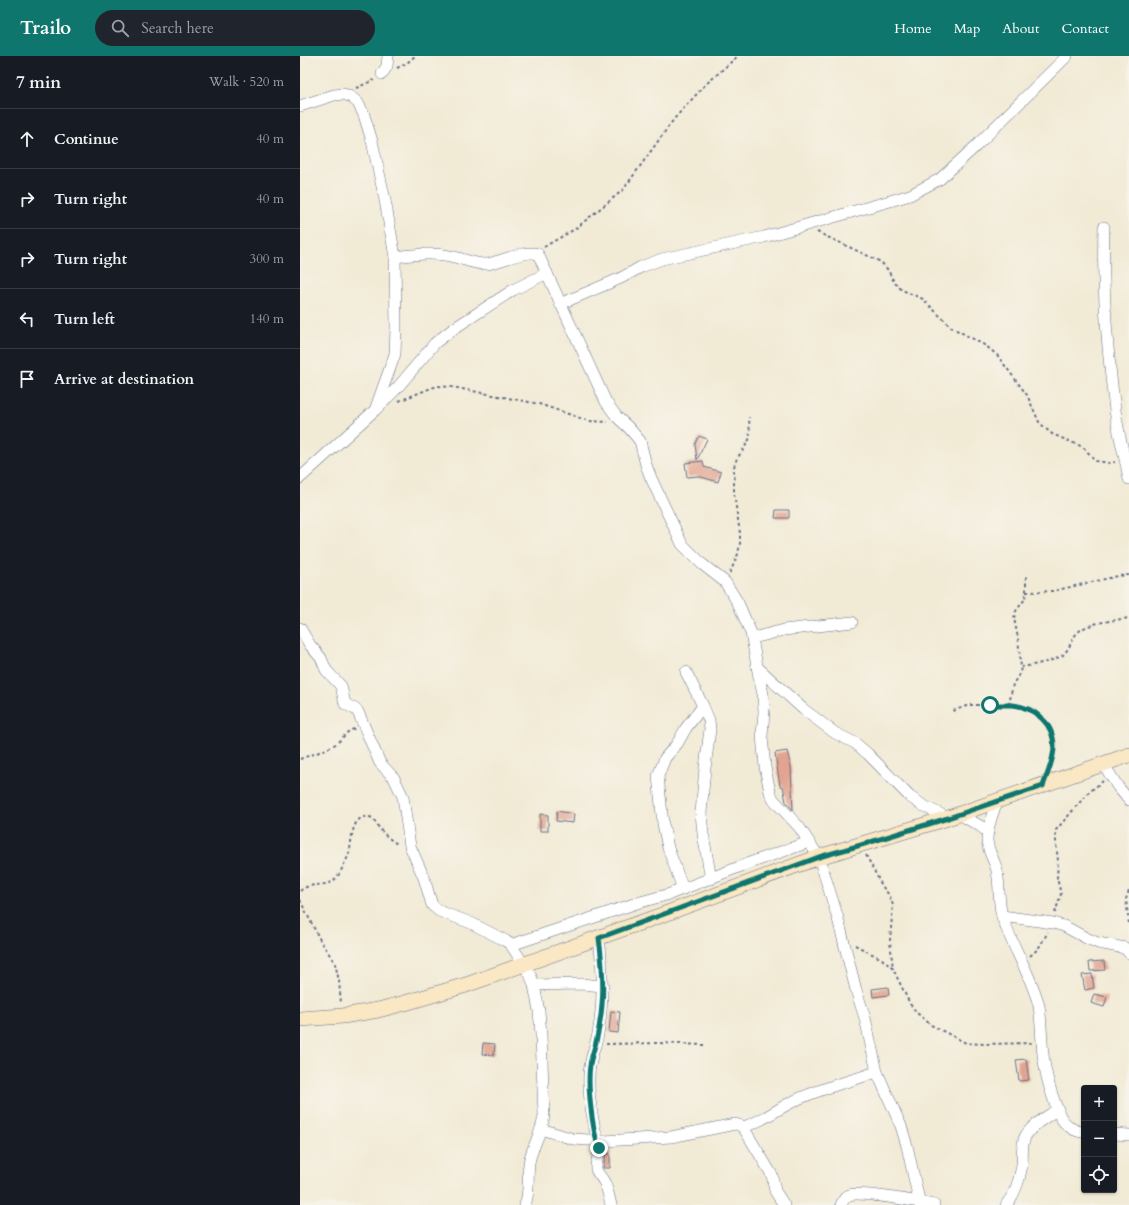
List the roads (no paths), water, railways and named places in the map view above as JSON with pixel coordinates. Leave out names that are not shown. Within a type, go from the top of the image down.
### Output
[{"type":"main road","points":[[300,1019],[343,1016],[405,1003],[524,965],[819,857],[954,816],[1043,786],[1107,770],[1129,755]]},
{"type":"street","points":[[382,74],[387,66],[388,56]]},
{"type":"street","points":[[560,304],[662,259],[764,237],[910,195],[940,179],[982,141],[1067,56]]},
{"type":"street","points":[[302,102],[334,95],[344,94],[352,97],[358,102],[364,115],[372,141],[385,200],[395,257],[395,354],[376,409]]},
{"type":"street","points":[[1104,228],[1104,309],[1115,412],[1129,479]]},
{"type":"street","points":[[395,257],[422,253],[442,255],[483,264],[532,253],[537,255],[606,402],[612,412],[640,441],[650,478],[682,544],[702,564],[725,582],[738,603],[753,638],[763,694],[764,712],[762,736],[765,767],[770,792],[773,800],[791,818],[819,857],[865,1018],[877,1072],[901,1126],[909,1153],[920,1204]]},
{"type":"street","points":[[300,478],[394,392],[435,343],[513,290],[546,272]]},
{"type":"street","points":[[753,638],[784,630],[852,622]]},
{"type":"street","points":[[300,628],[321,658],[326,670],[341,686],[344,702],[355,708],[358,712],[380,763],[394,778],[406,806],[407,833],[411,851],[424,878],[434,907],[439,911],[471,923],[506,941],[511,945],[530,974],[534,985],[541,1034],[544,1116],[530,1159],[529,1189],[525,1205]]},
{"type":"street","points":[[757,667],[814,718],[835,733],[855,743],[868,754],[910,797],[924,806],[980,826],[988,832]]},
{"type":"street","points":[[686,672],[709,720],[710,729],[701,813],[711,879]]},
{"type":"street","points":[[683,889],[667,842],[662,817],[658,776],[665,758],[680,740],[686,728],[703,706]]},
{"type":"street","points":[[1107,770],[1129,800]]},
{"type":"street","points":[[997,801],[987,840],[989,851],[996,864],[998,873],[999,900],[1002,916],[1023,963],[1039,1006],[1047,1079],[1058,1109],[1066,1124],[1081,1131]]},
{"type":"street","points":[[511,945],[630,905],[670,894],[744,865],[809,842]]},
{"type":"street","points":[[1002,916],[1053,923],[1064,926],[1098,943],[1125,948],[1129,952]]},
{"type":"street","points":[[599,938],[602,965],[602,1007],[596,1043],[590,1064],[589,1076],[591,1106],[596,1141],[599,1151],[596,1169],[606,1185],[611,1205]]},
{"type":"street","points":[[534,985],[580,984],[602,986]]},
{"type":"street","points":[[743,1127],[796,1100],[877,1072]]},
{"type":"street","points":[[1006,1205],[1015,1190],[1022,1165],[1022,1144],[1025,1136],[1033,1127],[1058,1109]]},
{"type":"street","points":[[540,1129],[573,1139],[596,1141],[671,1137],[735,1124],[739,1125],[743,1127],[772,1175],[775,1191],[784,1205]]},
{"type":"street","points":[[1117,1134],[1129,1135]]},
{"type":"street","points":[[841,1205],[846,1197],[851,1194],[934,1205]]}]
